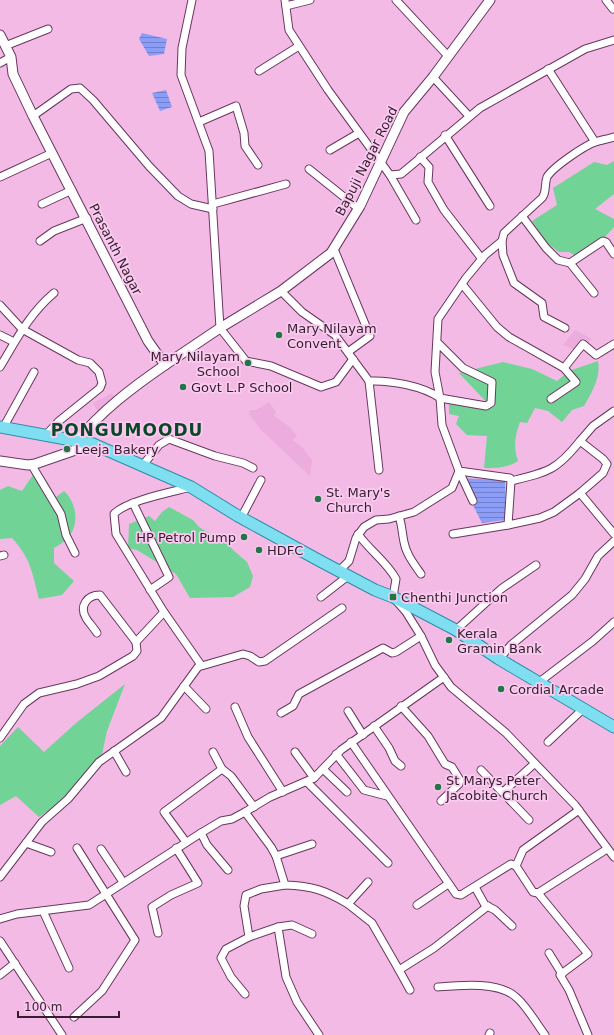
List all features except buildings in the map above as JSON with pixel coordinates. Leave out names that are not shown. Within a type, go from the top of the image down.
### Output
[{"type":"main road","points":[[2,427],[93,444],[191,487],[241,518],[375,590],[393,597],[456,630],[538,683],[614,727]]},
{"type":"street","points":[[192,0],[182,48],[181,75],[209,151],[220,328],[246,361],[272,366],[321,387],[336,382],[353,359]]},
{"type":"street","points":[[310,0],[286,3],[289,30],[328,90],[390,175],[416,220]]},
{"type":"street","points":[[396,0],[448,56]]},
{"type":"street","name":"Bapuji Nagar Road","points":[[165,365],[220,328],[281,291],[331,253],[359,209],[404,112],[433,77],[490,0]]},
{"type":"street","points":[[606,0],[613,9]]},
{"type":"street","points":[[5,46],[48,29]]},
{"type":"street","name":"Prasanth Nagar","points":[[0,35],[11,57],[13,74],[33,116],[87,218],[148,341],[165,365]]},
{"type":"street","points":[[390,175],[401,174],[469,116],[496,98],[584,49],[614,40]]},
{"type":"street","points":[[260,71],[300,46]]},
{"type":"street","points":[[0,62],[11,57]]},
{"type":"street","points":[[548,69],[595,142]]},
{"type":"street","points":[[433,77],[469,116]]},
{"type":"street","points":[[33,116],[71,89],[80,88],[93,100],[149,166],[178,196],[191,204],[213,206],[286,184]]},
{"type":"street","points":[[199,122],[236,106],[244,133],[245,146],[258,165]]},
{"type":"street","points":[[330,150],[359,133]]},
{"type":"street","points":[[445,136],[490,206]]},
{"type":"street","points":[[565,328],[544,317],[542,314],[542,303],[514,283],[503,255],[502,241],[504,233],[546,194],[548,177],[554,171],[595,142],[614,137]]},
{"type":"street","points":[[0,177],[52,153]]},
{"type":"street","points":[[420,157],[429,167],[428,182],[444,210],[482,259]]},
{"type":"street","points":[[309,169],[359,209]]},
{"type":"street","points":[[42,204],[72,190]]},
{"type":"street","points":[[522,216],[546,248],[558,260],[570,263],[594,293]]},
{"type":"street","points":[[40,241],[54,231],[87,218]]},
{"type":"street","points":[[473,501],[459,471],[442,425],[440,398],[435,372],[438,319],[462,284],[482,259],[502,241]]},
{"type":"street","points":[[570,263],[603,241],[606,242],[614,254]]},
{"type":"street","points":[[334,249],[370,336],[348,352]]},
{"type":"street","points":[[462,284],[497,327],[509,337],[564,368],[576,382],[551,399]]},
{"type":"street","points":[[281,291],[302,312],[335,336],[369,381],[379,470]]},
{"type":"street","points":[[0,367],[22,329],[41,304],[54,293]]},
{"type":"street","points":[[0,306],[22,329],[78,360],[90,363],[99,372],[102,381],[100,388],[59,421],[45,436]]},
{"type":"street","points":[[0,334],[14,342]]},
{"type":"street","points":[[369,381],[386,380],[432,393],[440,398],[486,406],[491,403],[492,382],[464,368],[437,342]]},
{"type":"street","points":[[564,368],[584,344],[596,355],[614,344]]},
{"type":"street","points":[[76,442],[93,421],[165,365]]},
{"type":"street","points":[[2,427],[34,372]]},
{"type":"street","points":[[511,481],[545,472],[564,460],[593,426],[614,411]]},
{"type":"street","points":[[143,465],[159,445],[169,439],[253,468]]},
{"type":"street","points":[[453,534],[540,518],[554,512],[580,493],[603,473],[607,464],[603,459],[580,441]]},
{"type":"street","points":[[0,461],[31,464],[93,444]]},
{"type":"street","points":[[31,464],[60,514],[66,535],[75,553]]},
{"type":"street","points":[[459,471],[507,476],[511,481],[508,525]]},
{"type":"street","points":[[321,597],[343,573],[349,561],[358,534],[364,527],[376,520],[414,512],[452,488],[459,471]]},
{"type":"street","points":[[241,518],[261,480]]},
{"type":"street","points":[[191,487],[133,503],[119,509],[114,514],[116,534],[164,612],[201,665]]},
{"type":"street","points":[[580,493],[614,534]]},
{"type":"street","points":[[133,503],[169,577],[150,590]]},
{"type":"street","points":[[399,516],[403,530],[404,543],[410,557],[421,574]]},
{"type":"street","points":[[358,534],[368,548],[391,570],[396,579],[393,597],[406,612],[421,636],[434,665],[450,687],[506,733],[579,810],[614,857]]},
{"type":"street","points":[[499,659],[511,645],[572,595],[585,579],[598,556],[614,541]]},
{"type":"street","points":[[456,630],[501,589],[536,565]]},
{"type":"street","points":[[0,738],[24,704],[39,693],[77,684],[99,676],[133,656],[137,651],[136,642],[100,596],[93,595],[86,600],[83,608],[85,617],[97,633]]},
{"type":"street","points":[[0,877],[42,822],[68,799],[99,762],[161,718],[201,665],[243,654],[250,656],[259,662],[265,662],[342,608]]},
{"type":"street","points":[[136,642],[164,612]]},
{"type":"street","points":[[538,683],[614,622]]},
{"type":"street","points":[[281,713],[293,706],[299,694],[335,673],[383,648],[392,653],[396,652],[421,636]]},
{"type":"street","points":[[0,919],[17,914],[89,905],[176,848],[221,821],[232,819],[283,792],[308,782],[323,769],[336,754],[351,742],[444,677]]},
{"type":"street","points":[[184,686],[206,709]]},
{"type":"street","points":[[401,706],[418,724],[445,764],[452,767],[460,780],[459,784],[441,801]]},
{"type":"street","points":[[235,707],[248,737],[283,792]]},
{"type":"street","points":[[348,710],[363,735]]},
{"type":"street","points":[[548,742],[583,710]]},
{"type":"street","points":[[374,726],[389,748],[394,761],[401,766]]},
{"type":"street","points":[[351,742],[456,894],[461,895],[507,866],[512,864],[516,866],[533,892],[538,893],[588,954],[562,974]]},
{"type":"street","points":[[114,751],[126,772]]},
{"type":"street","points":[[213,752],[222,769],[231,776],[254,807]]},
{"type":"street","points":[[295,752],[314,778]]},
{"type":"street","points":[[336,754],[364,790],[387,796]]},
{"type":"street","points":[[503,792],[534,764]]},
{"type":"street","points":[[186,842],[164,812],[222,769]]},
{"type":"street","points":[[323,769],[347,792]]},
{"type":"street","points":[[481,770],[529,820]]},
{"type":"street","points":[[308,782],[388,863]]},
{"type":"street","points":[[516,866],[523,850],[579,810]]},
{"type":"street","points":[[245,812],[261,832],[276,856],[285,885]]},
{"type":"street","points":[[201,833],[207,845],[228,870]]},
{"type":"street","points":[[26,843],[51,852]]},
{"type":"street","points":[[276,856],[312,844]]},
{"type":"street","points":[[74,1017],[102,991],[135,940],[105,894],[78,848]]},
{"type":"street","points":[[158,933],[152,907],[171,895],[198,883],[176,848]]},
{"type":"street","points":[[101,849],[123,882]]},
{"type":"street","points":[[538,893],[607,849]]},
{"type":"street","points":[[348,904],[368,882]]},
{"type":"street","points":[[416,905],[448,884]]},
{"type":"street","points":[[249,937],[244,906],[246,895],[261,889],[285,885],[308,886],[328,893],[348,904],[372,923],[410,990]]},
{"type":"street","points":[[475,887],[485,905],[495,910],[512,926]]},
{"type":"street","points":[[399,970],[434,948],[488,906]]},
{"type":"street","points":[[43,911],[69,968]]},
{"type":"street","points":[[245,994],[231,977],[221,958],[226,949],[249,937],[278,927],[292,925],[312,934]]},
{"type":"street","points":[[278,927],[286,977],[297,1002],[318,1035]]},
{"type":"street","points":[[0,941],[62,1035]]},
{"type":"street","points":[[549,953],[562,974],[560,975],[569,990],[588,1035]]},
{"type":"street","points":[[0,974],[15,963]]},
{"type":"street","points":[[438,987],[474,984],[505,990],[516,997],[545,1035]]},
{"type":"shaded area","points":[[575,330],[592,339],[579,352],[563,345]]},
{"type":"shaded area","points":[[112,393],[116,400],[98,412],[93,403]]},
{"type":"shaded area","points":[[269,402],[276,412],[274,416],[290,427],[297,436],[293,440],[302,447],[312,460],[310,476],[261,430],[249,414],[250,410],[256,410]]},
{"type":"green space","points":[[614,161],[614,194],[595,209],[614,219],[614,227],[603,239],[576,256],[569,252],[559,252],[547,243],[532,221],[557,205],[553,188],[594,162],[607,165]]},
{"type":"green space","points":[[598,361],[599,367],[597,379],[584,406],[572,410],[562,422],[548,411],[535,408],[527,423],[520,422],[515,441],[518,461],[510,465],[498,468],[484,468],[487,436],[467,435],[456,424],[459,416],[449,414],[449,404],[492,408],[459,373],[503,362],[532,369],[557,381],[569,371]]},
{"type":"green space","points":[[35,472],[45,478],[56,497],[64,491],[72,502],[75,514],[74,527],[71,533],[66,540],[54,548],[54,563],[74,581],[62,595],[39,599],[27,559],[12,538],[0,539],[0,490],[8,486],[22,491]]},
{"type":"green space","points":[[169,507],[193,520],[199,527],[212,535],[223,537],[232,549],[247,562],[253,576],[250,587],[233,597],[190,598],[176,574],[137,550],[128,548],[129,524],[149,516],[155,521],[162,512]]},
{"type":"green space","points":[[125,684],[107,731],[102,754],[94,763],[86,785],[39,817],[16,796],[0,805],[0,746],[18,727],[44,752],[76,723]]},
{"type":"water","points":[[142,33],[167,39],[164,54],[149,56],[139,39]]},
{"type":"water","points":[[166,90],[172,107],[160,111],[152,93]]},
{"type":"water","points":[[459,478],[505,480],[506,520],[482,523]]},
{"type":"place","name":"Mary Nilayam Convent","points":[[279,335]]},
{"type":"place","name":"Mary Nilayam School","points":[[248,363]]},
{"type":"place","name":"Govt L.P School","points":[[183,387]]},
{"type":"place","name":"Leeja Bakery","points":[[67,449]]},
{"type":"place","name":"St. Mary's Church","points":[[318,499]]},
{"type":"place","name":"HP Petrol Pump","points":[[244,537]]},
{"type":"place","name":"HDFC","points":[[259,550]]},
{"type":"place","name":"Chenthi Junction","points":[[393,597]]},
{"type":"place","name":"Kerala Gramin Bank","points":[[449,640]]},
{"type":"place","name":"Cordial Arcade","points":[[501,689]]},
{"type":"place","name":"St Marys Peter Jacobite Church","points":[[438,787]]},
{"type":"district","name":"PONGUMOODU","points":[[127,430]]}]
